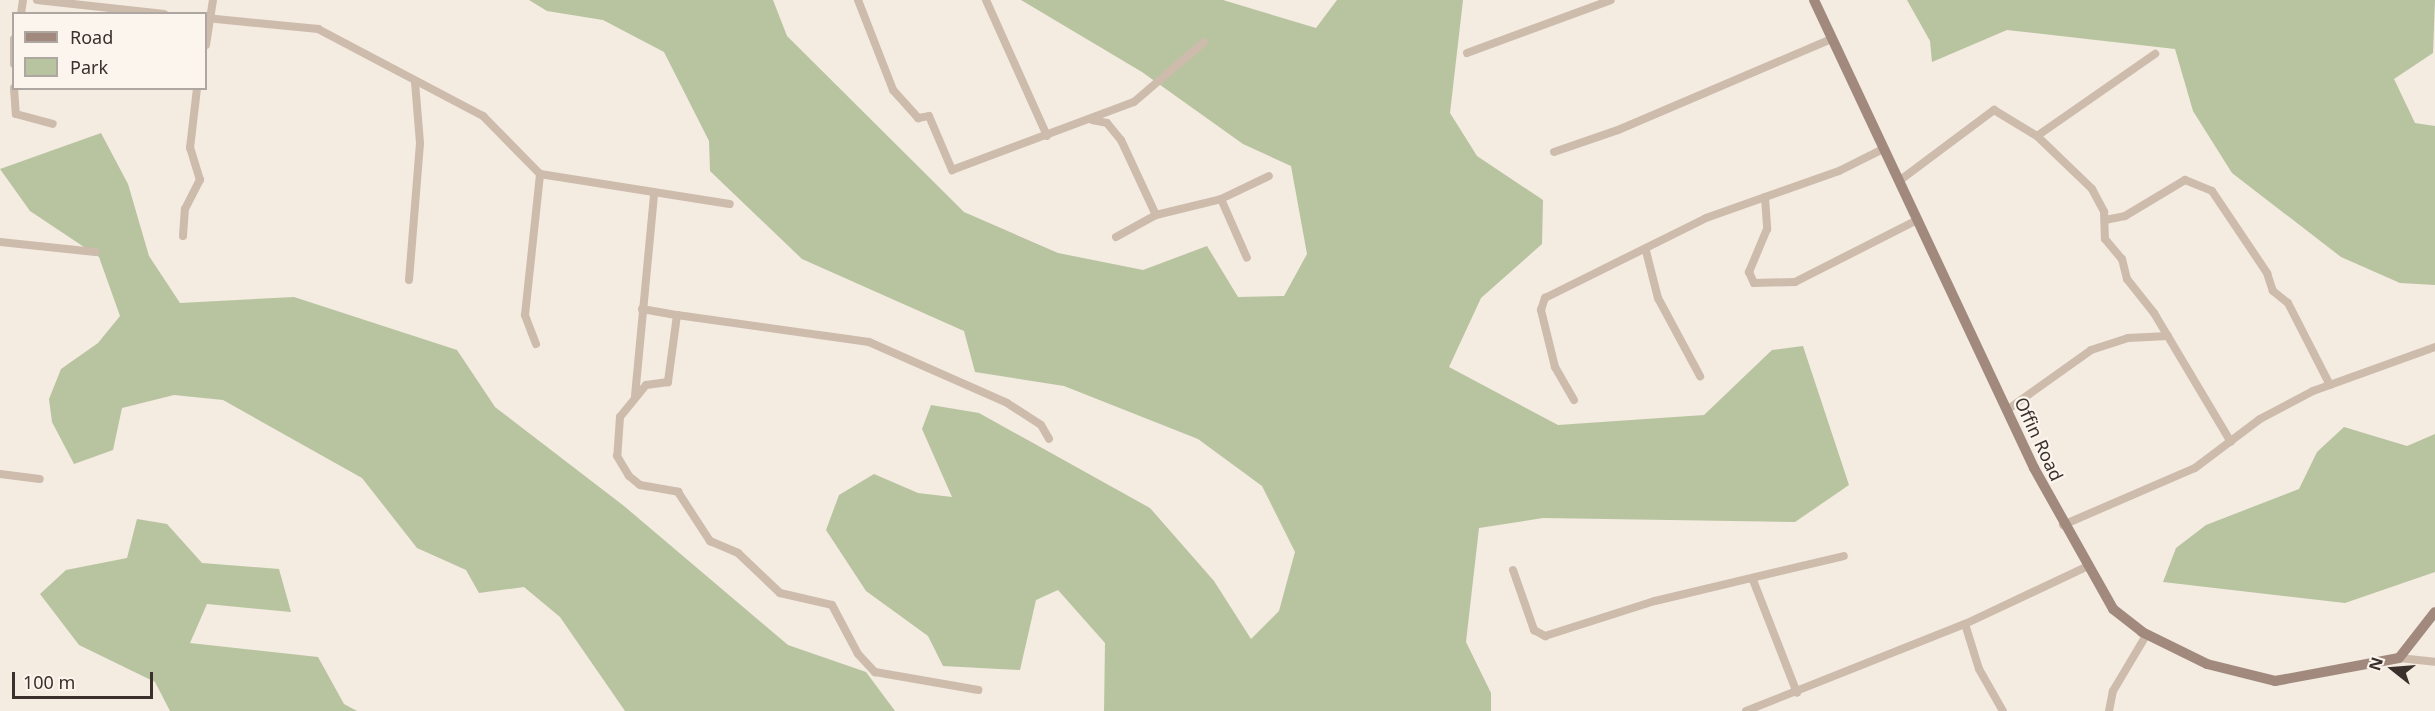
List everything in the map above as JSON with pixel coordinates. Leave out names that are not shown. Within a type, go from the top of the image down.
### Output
[{"type":"street","points":[[37,0],[147,12]]},
{"type":"street","points":[[213,0],[207,18],[318,29],[483,116],[540,174],[654,194],[730,204]]},
{"type":"street","points":[[858,0],[893,90],[918,118],[929,117],[952,170],[1090,120],[1158,87],[1204,42]]},
{"type":"street","points":[[986,0],[1047,136]]},
{"type":"street","points":[[1467,53],[1611,0]]},
{"type":"street","name":"Offin Road","points":[[1814,0],[2063,525],[2113,609],[2147,634],[2225,671],[2275,681],[2399,658]]},
{"type":"street","points":[[1554,152],[1618,130],[1831,39]]},
{"type":"street","points":[[2037,136],[2156,54]]},
{"type":"street","points":[[409,280],[420,143],[415,82]]},
{"type":"street","points":[[14,90],[16,114],[53,124]]},
{"type":"street","points":[[183,236],[185,209],[200,180],[190,147],[197,90]]},
{"type":"street","points":[[1899,181],[1994,110],[2037,136],[2092,189],[2105,220],[2105,239],[2121,259],[2127,279],[2168,336],[2231,442]]},
{"type":"street","points":[[1090,120],[1107,123],[1121,140],[1156,215]]},
{"type":"street","points":[[1574,400],[1555,368],[1541,303],[1646,251],[1706,218],[1765,197],[1883,149]]},
{"type":"street","points":[[536,344],[525,315],[540,174]]},
{"type":"street","points":[[1116,237],[1156,215],[1221,199],[1269,176]]},
{"type":"street","points":[[2105,220],[2125,216],[2185,180],[2212,191],[2267,273],[2272,291],[2288,303],[2330,385]]},
{"type":"street","points":[[636,396],[654,194]]},
{"type":"street","points":[[1765,197],[1767,229],[1749,272],[1757,284],[1794,282],[1917,220]]},
{"type":"street","points":[[1221,199],[1247,258]]},
{"type":"street","points":[[0,242],[95,252]]},
{"type":"street","points":[[1646,251],[1661,304],[1700,375]]},
{"type":"street","points":[[642,309],[869,342],[1007,403],[1041,425],[1049,439]]},
{"type":"street","points":[[676,315],[668,382],[646,385],[622,408],[617,456],[640,486],[678,492],[710,541],[738,553],[780,593],[832,605],[858,654],[876,672],[978,690]]},
{"type":"street","points":[[2007,410],[2102,344],[2168,336]]},
{"type":"street","points":[[2063,525],[2175,478],[2277,409],[2330,385],[2435,347]]},
{"type":"street","points":[[0,474],[39,479]]},
{"type":"street","points":[[1514,570],[1534,630],[1545,636],[1654,601],[1752,580],[1844,556]]},
{"type":"street","points":[[1746,711],[1797,693],[1965,624],[2086,567]]},
{"type":"street","points":[[1752,580],[1797,693]]},
{"type":"street","points":[[2399,658],[2435,612]]},
{"type":"street","points":[[1965,624],[1979,669],[2003,711]]},
{"type":"street","points":[[2109,711],[2113,691],[2147,634]]},
{"type":"street","points":[[2399,658],[2435,662]]},
{"type":"green space","points":[[529,0],[773,0],[787,36],[964,212],[1058,253],[1143,270],[1207,246],[1238,297],[1284,296],[1307,254],[1291,166],[1243,144],[1142,72],[1021,0],[1223,0],[1316,28],[1337,0],[1463,0],[1450,113],[1477,156],[1543,200],[1542,244],[1481,298],[1449,367],[1558,425],[1704,415],[1772,350],[1803,346],[1849,485],[1795,522],[1543,518],[1479,528],[1466,642],[1491,693],[1491,711],[1104,711],[1105,643],[1058,590],[1036,600],[1020,670],[943,666],[928,636],[866,591],[826,530],[839,495],[874,474],[918,493],[952,497],[922,429],[931,405],[979,413],[1150,508],[1214,581],[1251,639],[1279,611],[1295,552],[1262,486],[1198,439],[1064,386],[975,372],[964,331],[802,259],[710,171],[709,141],[664,52],[603,20],[547,11]]},
{"type":"green space","points":[[1907,0],[2435,0],[2433,53],[2394,79],[2415,123],[2435,126],[2435,285],[2400,283],[2341,257],[2232,173],[2193,111],[2175,49],[2007,30],[1932,62],[1930,41]]},
{"type":"green space","points":[[101,133],[128,184],[149,256],[180,303],[294,297],[457,350],[495,407],[624,506],[788,645],[866,672],[895,711],[625,711],[560,617],[524,587],[479,593],[466,570],[417,548],[362,478],[223,400],[174,395],[122,408],[113,450],[74,464],[52,422],[49,399],[61,369],[98,343],[120,316],[99,257],[30,211],[0,169]]},
{"type":"green space","points":[[2344,427],[2407,446],[2435,434],[2435,572],[2345,603],[2163,582],[2176,548],[2206,525],[2299,489],[2317,452]]},
{"type":"green space","points":[[137,519],[167,524],[202,563],[279,569],[291,612],[207,604],[190,643],[318,657],[344,704],[357,711],[170,711],[155,682],[79,645],[40,594],[66,570],[127,558]]}]
